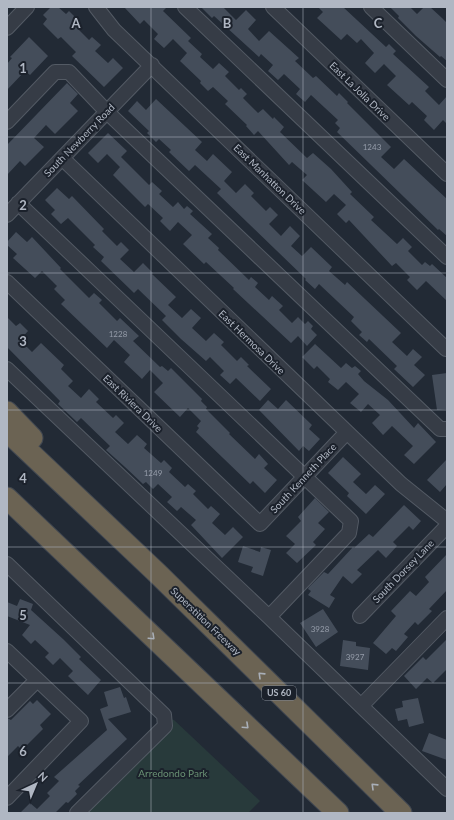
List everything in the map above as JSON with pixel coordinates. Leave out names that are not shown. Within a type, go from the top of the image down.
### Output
[{"type":"highway","points":[[7,412],[157,573]]},
{"type":"highway","name":"Superstition Freeway","points":[[7,431],[157,573],[402,813]]},
{"type":"highway","points":[[7,498],[338,813]]},
{"type":"highway","points":[[7,509],[123,610]]},
{"type":"street","points":[[10,20],[27,7]]},
{"type":"street","name":"East Manhatton Drive","points":[[96,7],[114,30],[446,348]]},
{"type":"street","points":[[185,7],[447,257]]},
{"type":"street","name":"East La Jolla Drive","points":[[273,7],[447,174]]},
{"type":"street","points":[[371,7],[447,80]]},
{"type":"street","name":"South Newberry Road","points":[[7,215],[152,65]]},
{"type":"street","points":[[7,122],[55,72],[69,72],[107,112],[440,429],[447,429]]},
{"type":"street","name":"East Hermosa Drive","points":[[62,158],[400,484],[447,521]]},
{"type":"street","points":[[18,203],[351,521],[349,533],[268,617]]},
{"type":"street","name":"East Riviera Drive","points":[[7,282],[260,524]]},
{"type":"street","points":[[7,369],[447,789]]},
{"type":"street","name":"South Kenneth Place","points":[[260,524],[347,432]]},
{"type":"street","name":"South Dorsey Lane","points":[[360,616],[447,526]]},
{"type":"street","points":[[7,564],[164,715],[165,726],[77,813]]},
{"type":"street","points":[[361,706],[447,618]]},
{"type":"street","points":[[7,651],[81,721],[7,798]]},
{"type":"street","points":[[7,710],[37,680]]},
{"type":"green space","name":"Arredondo Park","points":[[164,718],[174,720],[260,801],[248,813],[77,813]]},
{"type":"building","points":[[51,7],[58,7],[66,14],[69,11],[77,19],[73,24],[89,40],[92,37],[101,45],[95,51],[108,63],[113,58],[123,68],[104,87],[72,56],[76,52],[61,37],[58,39],[43,24],[47,19],[43,15]]},
{"type":"building","points":[[124,7],[167,7],[163,11],[191,38],[188,41],[202,54],[200,57],[213,69],[219,63],[229,72],[225,76],[239,90],[241,88],[247,94],[243,98],[258,113],[263,109],[273,119],[274,117],[284,127],[280,132],[307,158],[313,153],[331,169],[352,192],[350,194],[374,217],[371,220],[397,244],[403,238],[412,247],[408,251],[422,265],[425,262],[430,266],[432,264],[447,278],[447,301],[426,281],[417,290],[407,280],[410,277],[396,263],[392,266],[349,220],[346,223],[337,214],[346,205],[334,194],[326,202],[302,180],[307,175],[292,162],[289,165],[258,131],[254,135],[246,126],[247,125],[225,104],[228,101],[213,87],[208,91],[200,83],[201,81],[180,61],[187,53],[173,39],[164,48],[154,39],[158,34],[144,20],[140,24]]},
{"type":"building","points":[[201,7],[223,7],[236,20],[246,10],[256,20],[248,29],[259,41],[269,31],[299,58],[295,61],[313,78],[316,76],[337,96],[339,93],[391,147],[381,157],[394,169],[404,159],[447,199],[447,236],[439,229],[438,230],[337,132],[340,128],[335,123],[338,120],[311,95],[305,102],[296,94],[300,89],[284,74],[278,80],[268,71],[273,65],[261,54],[259,57],[214,16],[212,18]]},
{"type":"building","points":[[318,7],[343,7],[386,47],[389,44],[396,51],[393,54],[429,87],[425,91],[439,105],[447,96],[447,124],[443,120],[434,130],[424,120],[427,116],[412,102],[409,105],[387,85],[396,76],[384,64],[375,73],[365,63],[374,53],[361,39],[357,43],[347,34],[341,40],[317,18],[323,12]]},
{"type":"building","points":[[390,7],[410,7],[417,14],[424,7],[430,7],[442,18],[447,23],[447,61],[441,56],[440,57],[416,36],[398,18],[399,16]]},
{"type":"building","points":[[29,37],[48,56],[30,75],[25,71],[7,90],[7,64],[12,58],[10,57]]},
{"type":"building","points":[[67,83],[78,94],[70,103],[78,111],[55,134],[46,125],[34,138],[44,147],[25,166],[20,161],[7,175],[7,145]]},
{"type":"building","points":[[156,99],[202,142],[195,150],[207,161],[213,154],[232,172],[224,181],[236,193],[245,184],[254,193],[251,196],[266,211],[270,207],[278,215],[269,224],[281,236],[290,226],[300,236],[291,246],[302,256],[311,247],[332,267],[329,271],[345,285],[347,282],[401,333],[392,342],[407,356],[413,349],[422,357],[414,365],[425,375],[413,387],[394,369],[397,366],[369,339],[367,342],[359,335],[362,332],[351,321],[354,317],[319,284],[315,289],[305,280],[306,279],[217,193],[221,189],[195,165],[189,171],[169,152],[171,150],[159,139],[156,142],[147,133],[149,131],[128,111],[137,101],[146,110]]},
{"type":"building","points":[[108,133],[127,151],[121,157],[149,185],[152,182],[162,191],[159,194],[173,207],[178,202],[184,209],[187,206],[193,211],[190,214],[212,234],[208,238],[219,248],[218,250],[249,280],[251,277],[258,283],[255,287],[269,300],[272,296],[283,306],[279,310],[292,323],[298,317],[305,324],[308,321],[313,326],[311,329],[317,335],[307,346],[298,336],[291,343],[206,262],[204,264],[183,244],[192,235],[178,222],[170,231],[160,221],[163,218],[148,204],[145,207],[113,175],[120,167],[107,154],[98,163],[88,153]]},
{"type":"building","points":[[57,188],[69,199],[72,196],[104,229],[102,231],[117,246],[121,242],[129,250],[120,259],[134,272],[143,263],[153,273],[152,274],[176,297],[168,305],[182,318],[191,309],[201,318],[192,328],[206,341],[214,333],[224,342],[221,345],[237,361],[241,357],[249,365],[247,366],[271,389],[260,401],[236,378],[230,384],[220,375],[224,371],[210,357],[206,361],[181,339],[162,320],[166,316],[138,289],[134,293],[101,261],[104,257],[93,247],[95,245],[68,218],[61,224],[51,214],[55,210],[45,200]]},
{"type":"building","points":[[16,232],[27,242],[32,237],[61,268],[60,269],[89,298],[94,293],[102,300],[99,303],[117,321],[120,318],[139,336],[133,341],[160,367],[162,366],[168,371],[171,368],[202,399],[201,401],[207,407],[206,409],[230,433],[229,434],[255,459],[259,454],[268,464],[264,468],[277,480],[265,493],[253,481],[250,484],[196,432],[199,428],[197,426],[201,421],[188,408],[180,417],[154,392],[163,383],[150,370],[142,379],[124,362],[130,355],[114,340],[107,348],[61,304],[65,300],[54,289],[57,286],[42,271],[35,278],[13,258],[17,254],[7,245],[7,242]]},
{"type":"building","points":[[7,317],[16,326],[20,323],[28,331],[20,340],[32,352],[41,343],[64,365],[61,369],[73,381],[68,386],[81,398],[89,389],[99,399],[96,402],[113,418],[116,415],[124,423],[115,432],[128,444],[137,435],[147,444],[144,448],[161,463],[164,460],[172,468],[169,472],[185,487],[188,484],[196,491],[193,494],[208,509],[211,506],[220,514],[212,523],[225,535],[233,527],[243,537],[222,558],[191,525],[196,520],[181,507],[177,511],[167,502],[172,497],[158,484],[153,489],[146,482],[143,484],[106,450],[110,446],[81,418],[77,422],[58,404],[60,401],[7,347]]},
{"type":"building","points":[[315,344],[341,368],[346,363],[352,368],[355,366],[361,371],[358,374],[364,381],[388,400],[414,428],[418,423],[436,442],[414,464],[404,455],[413,446],[392,426],[383,435],[372,423],[380,415],[368,404],[361,412],[350,403],[359,394],[346,382],[338,390],[328,382],[330,379],[317,366],[314,369],[302,357]]},
{"type":"building","points":[[447,373],[447,409],[437,410],[432,375]]},
{"type":"building","points":[[268,400],[278,409],[286,400],[312,425],[309,429],[320,439],[309,451],[303,446],[299,451],[259,410]]},
{"type":"building","points":[[343,457],[361,474],[353,482],[366,494],[375,485],[385,494],[366,514],[347,496],[349,493],[328,473]]},
{"type":"building","points":[[447,459],[447,484],[440,492],[427,480]]},
{"type":"building","points":[[315,498],[329,512],[318,523],[325,529],[313,542],[316,545],[297,563],[286,553],[295,544],[286,536],[301,521],[298,517]]},
{"type":"building","points":[[404,505],[421,521],[413,530],[409,526],[393,542],[397,546],[386,558],[378,550],[357,570],[362,574],[352,584],[343,576],[330,595],[335,598],[329,608],[308,595],[311,591],[308,589],[309,587],[324,572],[328,574],[353,547],[354,548],[369,534],[373,537]]},
{"type":"building","points":[[243,546],[260,552],[261,547],[271,550],[263,576],[251,572],[253,567],[238,562]]},
{"type":"building","points":[[447,554],[447,590],[429,609],[432,611],[418,625],[415,622],[404,634],[408,637],[396,651],[392,648],[386,654],[373,643],[396,616],[391,611],[410,591],[416,596],[429,582],[425,577]]},
{"type":"building","points":[[20,599],[33,604],[31,610],[81,657],[79,659],[101,680],[88,695],[68,676],[73,671],[60,658],[53,665],[45,657],[49,653],[35,640],[31,644],[22,635],[30,625],[7,616],[7,602],[17,606]]},
{"type":"building","points":[[323,609],[338,632],[316,647],[300,623]]},
{"type":"building","points":[[447,639],[447,669],[433,683],[427,678],[416,689],[404,676],[423,657],[426,660]]},
{"type":"building","points":[[343,640],[356,642],[356,646],[370,648],[368,670],[340,666]]},
{"type":"building","points":[[120,687],[124,698],[126,697],[131,712],[108,719],[127,739],[78,785],[80,786],[75,791],[77,794],[55,813],[20,813],[30,803],[37,809],[50,796],[47,793],[59,781],[54,777],[107,730],[100,709],[108,706],[104,692]]},
{"type":"building","points":[[418,698],[424,723],[409,727],[407,719],[398,721],[395,709],[403,707],[402,701]]},
{"type":"building","points":[[37,700],[51,714],[40,725],[43,729],[22,750],[18,746],[7,757],[7,718],[11,720],[30,701],[33,704]]},
{"type":"building","points":[[429,733],[447,740],[447,760],[422,751]]}]
